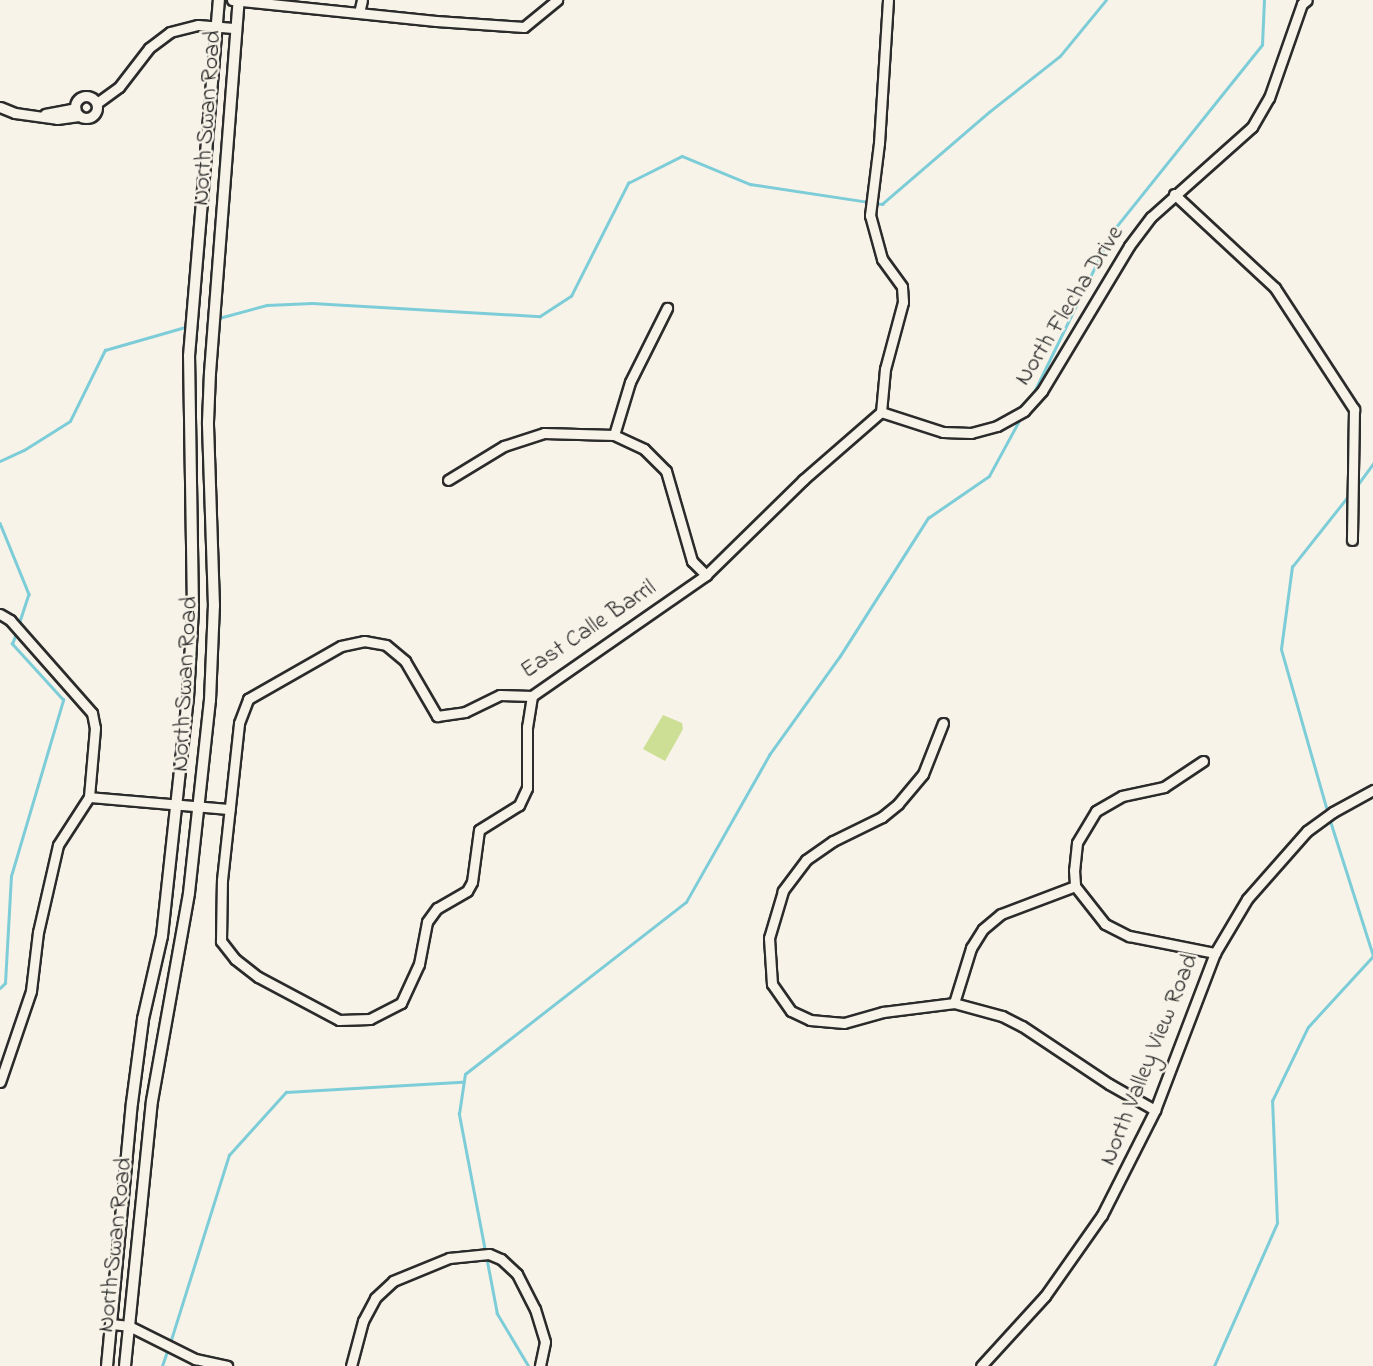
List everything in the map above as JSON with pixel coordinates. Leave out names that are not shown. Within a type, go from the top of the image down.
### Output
[{"type":"main road","name":"North Swan Road","points":[[107,1366],[132,1103],[143,1019],[162,936],[188,698],[193,609],[189,356],[219,0]]},
{"type":"main road","name":"North Swan Road","points":[[125,1366],[152,1101],[189,893],[213,653],[208,422],[239,0]]},
{"type":"street","points":[[232,0],[524,27],[557,0]]},
{"type":"street","points":[[359,13],[362,0]]},
{"type":"street","points":[[881,412],[889,347],[902,302],[902,288],[882,259],[870,215],[879,143],[888,0]]},
{"type":"street","name":"North Flecha Drive","points":[[881,412],[943,432],[971,433],[997,426],[1024,411],[1042,391],[1129,246],[1174,194],[1251,127],[1269,98],[1302,4],[1307,0]]},
{"type":"street","points":[[0,107],[37,116],[77,112],[93,116],[97,103],[119,87],[149,48],[170,32],[198,25],[236,28]]},
{"type":"street","points":[[77,112],[77,101],[85,96],[97,103]]},
{"type":"street","points":[[1174,194],[1275,288],[1354,409],[1352,540]]},
{"type":"street","points":[[614,435],[630,382],[667,308]]},
{"type":"street","name":"East Calle Barril","points":[[229,809],[242,707],[248,699],[341,646],[364,641],[386,645],[405,660],[436,716],[465,712],[500,695],[532,696],[706,575],[803,480],[881,412]]},
{"type":"street","points":[[448,480],[504,446],[544,433],[614,435],[644,449],[666,471],[692,562],[706,575]]},
{"type":"street","points":[[0,614],[22,633],[92,713],[95,744],[89,797],[58,845],[38,932],[30,991],[0,1082]]},
{"type":"street","points":[[89,797],[229,809],[222,880],[221,941],[235,959],[258,976],[339,1020],[370,1018],[401,1003],[419,964],[427,922],[437,908],[467,891],[472,882],[479,830],[519,805],[527,788],[527,727],[532,696]]},
{"type":"street","points":[[943,723],[923,774],[898,804],[882,817],[833,841],[806,860],[783,891],[772,922],[769,960],[772,984],[791,1011],[810,1020],[844,1023],[883,1012],[954,1003],[1022,1026],[1109,1084],[1155,1110]]},
{"type":"street","points":[[1203,761],[1164,787],[1122,796],[1096,811],[1077,843],[1075,886],[1105,924],[1129,936],[1215,953]]},
{"type":"street","name":"North Valley View Road","points":[[981,1366],[1045,1296],[1102,1215],[1155,1110],[1215,953],[1247,899],[1307,831],[1332,812],[1373,790]]},
{"type":"street","points":[[954,1003],[971,948],[983,929],[1001,914],[1075,886]]},
{"type":"street","points":[[351,1366],[363,1321],[375,1298],[393,1281],[449,1258],[489,1254],[501,1259],[517,1274],[535,1309],[545,1342],[540,1366]]},
{"type":"street","points":[[111,1324],[129,1326],[195,1359],[227,1366]]},
{"type":"green space","points":[[663,715],[682,723],[683,729],[665,761],[643,749]]},
{"type":"waterway","points":[[219,318],[267,305],[312,303],[540,316],[571,296],[628,183],[682,156],[750,184],[882,204],[989,112],[1060,56],[1106,0]]},
{"type":"waterway","points":[[1032,396],[1112,232],[1262,45],[1264,0]]},
{"type":"waterway","points":[[0,461],[24,450],[70,421],[105,350],[185,327]]},
{"type":"waterway","points":[[528,1366],[497,1314],[459,1114],[465,1074],[686,902],[769,755],[840,656],[928,518],[989,476],[1021,417]]},
{"type":"waterway","points":[[1356,487],[1373,464]]},
{"type":"waterway","points":[[1327,811],[1281,649],[1292,567],[1349,495]]},
{"type":"waterway","points":[[0,523],[29,594],[19,624]]},
{"type":"waterway","points":[[0,988],[5,983],[11,876],[63,700],[12,644],[17,631]]},
{"type":"waterway","points":[[1214,1366],[1277,1223],[1272,1101],[1308,1027],[1373,956],[1329,818]]},
{"type":"waterway","points":[[170,1343],[229,1155],[286,1092],[462,1082]]},
{"type":"waterway","points":[[162,1366],[168,1349]]}]
